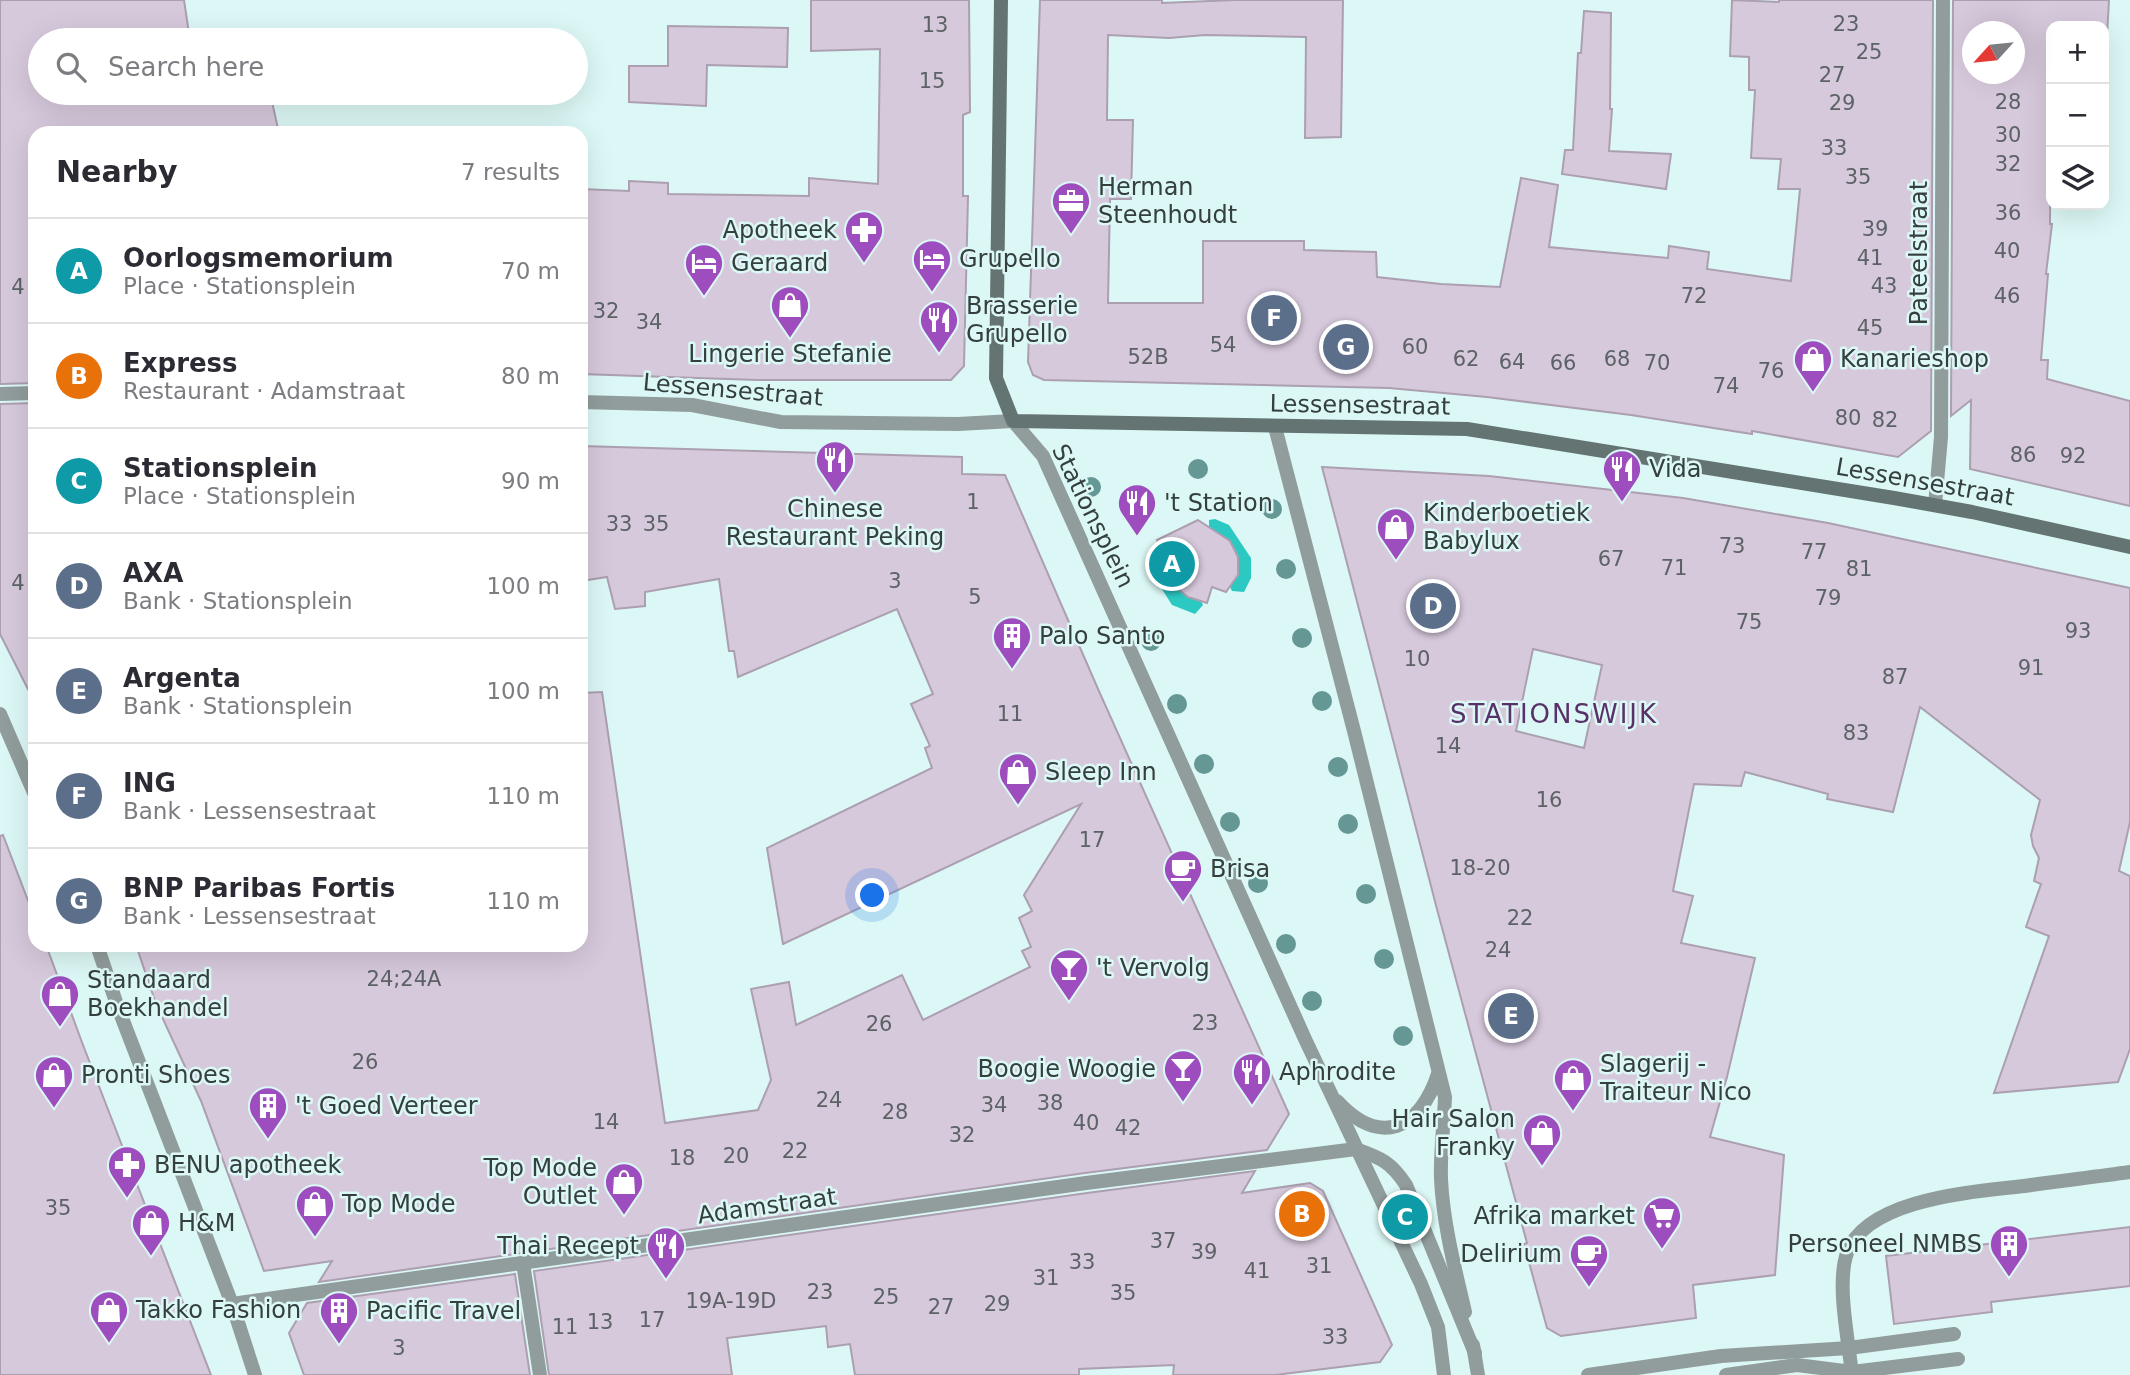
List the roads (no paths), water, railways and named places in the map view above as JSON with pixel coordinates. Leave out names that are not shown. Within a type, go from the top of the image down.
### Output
[{"type":"main road","points":[[1001,0],[996,378],[1013,421]]},
{"type":"main road","name":"Lessensestraat","points":[[1013,421],[1467,429],[1936,505],[2130,547]]},
{"type":"street","name":"Pateelstraat","points":[[1936,505],[1941,437],[1943,0]]},
{"type":"street","points":[[0,394],[28,393]]},
{"type":"street","name":"Lessensestraat","points":[[588,402],[692,405],[781,422],[958,424],[1013,421]]},
{"type":"street","name":"Stationsplein","points":[[1013,421],[1043,456],[1265,951],[1421,1284],[1438,1327],[1444,1375]]},
{"type":"street","points":[[1275,426],[1445,1097],[1441,1181],[1450,1242],[1478,1375]]},
{"type":"street","points":[[0,714],[28,779]]},
{"type":"street","points":[[101,952],[117,1006],[232,1304],[255,1375]]},
{"type":"street","name":"Stationsplein","points":[[1332,1095],[1362,1122],[1372,1126],[1391,1127],[1405,1123],[1424,1106],[1432,1093],[1438,1072]]},
{"type":"street","points":[[1356,1149],[1381,1158],[1395,1168],[1406,1185],[1475,1353],[1489,1375]]},
{"type":"street","name":"Adamstraat","points":[[232,1304],[1086,1183],[1356,1149]]},
{"type":"street","points":[[1852,1374],[1844,1319],[1843,1272],[1847,1253],[1855,1238],[1878,1219],[1941,1196],[2130,1172]]},
{"type":"street","points":[[523,1263],[540,1375]]},
{"type":"street","points":[[1588,1375],[1734,1354],[1849,1348],[1954,1334]]},
{"type":"street","points":[[1687,1361],[1708,1362],[1724,1375],[1797,1365],[1852,1374],[1958,1359]]},
{"type":"place","name":"Herman Steenhoudt","points":[[1071,235]]},
{"type":"place","name":"Apotheek","points":[[864,264]]},
{"type":"place","name":"Grupello","points":[[932,293]]},
{"type":"place","name":"Geraard","points":[[704,297]]},
{"type":"place","name":"ING","points":[[1274,318]]},
{"type":"place","name":"Lingerie Stefanie","points":[[790,339]]},
{"type":"place","name":"BNP Paribas Fortis","points":[[1346,347]]},
{"type":"place","name":"Brasserie Grupello","points":[[939,354]]},
{"type":"place","name":"Kanarieshop","points":[[1813,393]]},
{"type":"place","name":"Chinese Restaurant Peking","points":[[835,494]]},
{"type":"place","name":"Vida","points":[[1622,503]]},
{"type":"place","name":"'t Station","points":[[1137,537]]},
{"type":"place","name":"Kinderboetiek Babylux","points":[[1396,561]]},
{"type":"place","name":"Oorlogsmemorium","points":[[1172,564]]},
{"type":"place","name":"AXA","points":[[1433,606]]},
{"type":"place","name":"Palo Santo","points":[[1012,670]]},
{"type":"place","name":"Sleep Inn","points":[[1018,806]]},
{"type":"place","name":"Brisa","points":[[1183,903]]},
{"type":"place","name":"'t Vervolg","points":[[1069,1002]]},
{"type":"place","name":"Argenta","points":[[1511,1016]]},
{"type":"place","name":"Standaard Boekhandel","points":[[60,1028]]},
{"type":"place","name":"Boogie Woogie","points":[[1183,1103]]},
{"type":"place","name":"Aphrodite","points":[[1252,1106]]},
{"type":"place","name":"Pronti Shoes","points":[[54,1109]]},
{"type":"place","name":"Slagerij - Traiteur Nico","points":[[1573,1112]]},
{"type":"place","name":"'t Goed Verteer","points":[[268,1140]]},
{"type":"place","name":"Hair Salon Franky","points":[[1542,1167]]},
{"type":"place","name":"BENU apotheek","points":[[127,1199]]},
{"type":"place","name":"Express","points":[[1302,1214]]},
{"type":"place","name":"Top Mode Outlet","points":[[624,1216]]},
{"type":"place","name":"Stationsplein","points":[[1405,1217]]},
{"type":"place","name":"Top Mode","points":[[315,1238]]},
{"type":"place","name":"Afrika market","points":[[1662,1250]]},
{"type":"place","name":"H&M","points":[[151,1257]]},
{"type":"place","name":"Personeel NMBS","points":[[2009,1278]]},
{"type":"place","name":"Thai Recept","points":[[666,1280]]},
{"type":"place","name":"Delirium","points":[[1589,1288]]},
{"type":"place","name":"Takko Fashion","points":[[109,1344]]},
{"type":"place","name":"Pacific Travel","points":[[339,1345]]},
{"type":"district","name":"STATIONSWIJK","points":[[1554,714]]}]
